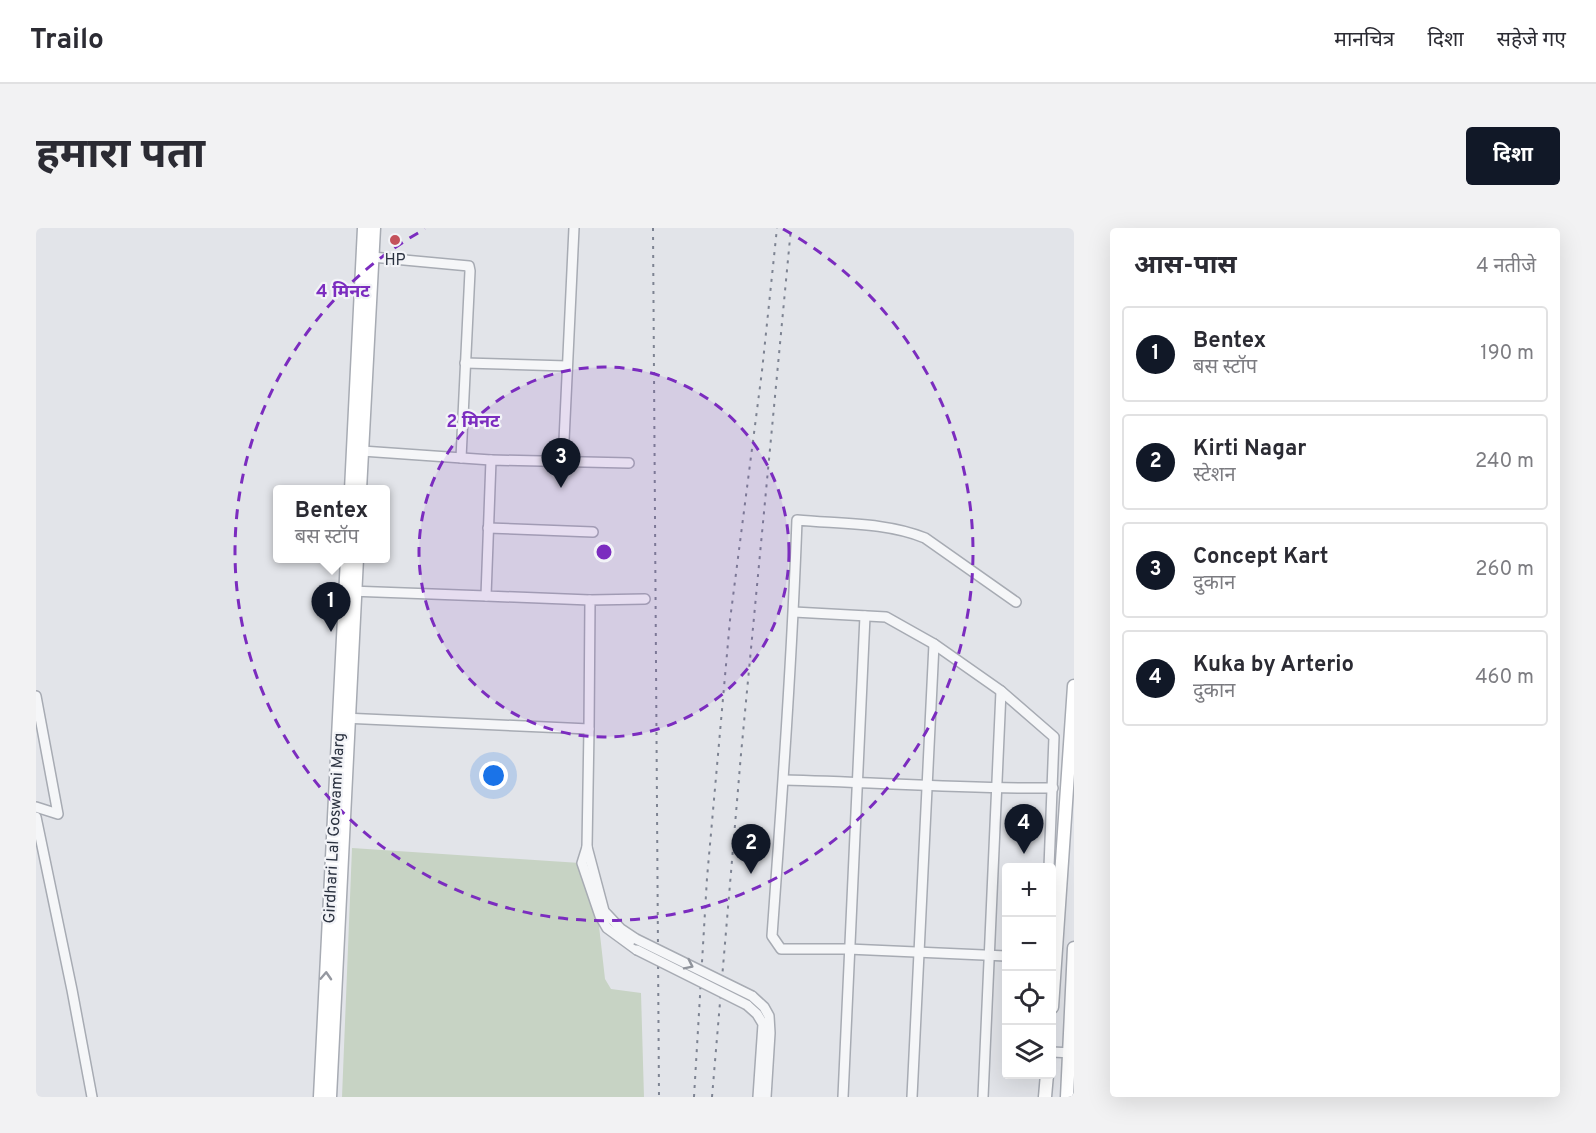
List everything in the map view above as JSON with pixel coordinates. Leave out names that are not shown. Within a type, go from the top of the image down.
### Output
[{"type":"main road","points":[[360,485],[369,251],[364,228]]},
{"type":"main road","points":[[351,485],[369,251],[374,228]]},
{"type":"main road","name":"Girdhari Lal Goswami Marg","points":[[330,1097],[350,591],[347,563]]},
{"type":"main road","name":"Girdhari Lal Goswami Marg","points":[[350,591],[356,563]]},
{"type":"main road","points":[[1056,920],[1074,686]]},
{"type":"main road","name":"Girdhari Lal Goswami Marg","points":[[320,1097],[344,718]]},
{"type":"main road","points":[[1067,1097],[1071,1053],[1074,948]]},
{"type":"main road","points":[[1045,1097],[1047,1079]]},
{"type":"street","points":[[563,462],[574,228]]},
{"type":"street","points":[[369,251],[469,266],[460,458]]},
{"type":"street","points":[[465,363],[567,366]]},
{"type":"street","points":[[362,451],[491,460],[629,463]]},
{"type":"street","points":[[486,596],[491,460]]},
{"type":"street","points":[[1002,956],[848,949],[780,949],[772,936],[784,780],[797,520],[911,532],[925,538],[1016,602]]},
{"type":"street","points":[[488,528],[592,532]]},
{"type":"street","points":[[350,591],[590,600],[645,599]]},
{"type":"street","points":[[590,600],[587,847],[582,863],[600,916],[607,928],[637,950],[764,1007],[769,1016],[770,1033],[766,1097]]},
{"type":"street","points":[[794,612],[886,617],[934,644],[1001,691],[1055,738],[1049,863]]},
{"type":"street","points":[[843,1097],[865,616]]},
{"type":"street","points":[[912,1097],[934,644]]},
{"type":"street","points":[[983,1097],[1001,691]]},
{"type":"street","points":[[36,696],[58,814],[37,811],[92,1097]]},
{"type":"street","points":[[344,718],[590,729]]},
{"type":"street","points":[[784,780],[857,781],[995,789],[1053,788]]},
{"type":"street","points":[[587,847],[604,911],[621,929],[750,1001],[763,1024],[758,1097]]},
{"type":"street","points":[[1056,1052],[1071,1053]]},
{"type":"green space","points":[[352,848],[580,863],[599,926],[605,979],[611,989],[641,993],[644,1097],[342,1097]]},
{"type":"railway","points":[[653,228],[659,1097]]},
{"type":"railway","points":[[694,1097],[707,878],[730,620],[762,371],[777,228]]},
{"type":"railway","points":[[712,1097],[741,754],[791,228]]},
{"type":"place","name":"HP","points":[[395,240]]},
{"type":"place","name":"Concept Kart","points":[[561,488]]},
{"type":"place","name":"Bentex","points":[[331,632]]},
{"type":"place","name":"Kuka by Arterio","points":[[1024,854]]},
{"type":"place","name":"Kirti Nagar","points":[[751,874]]}]
